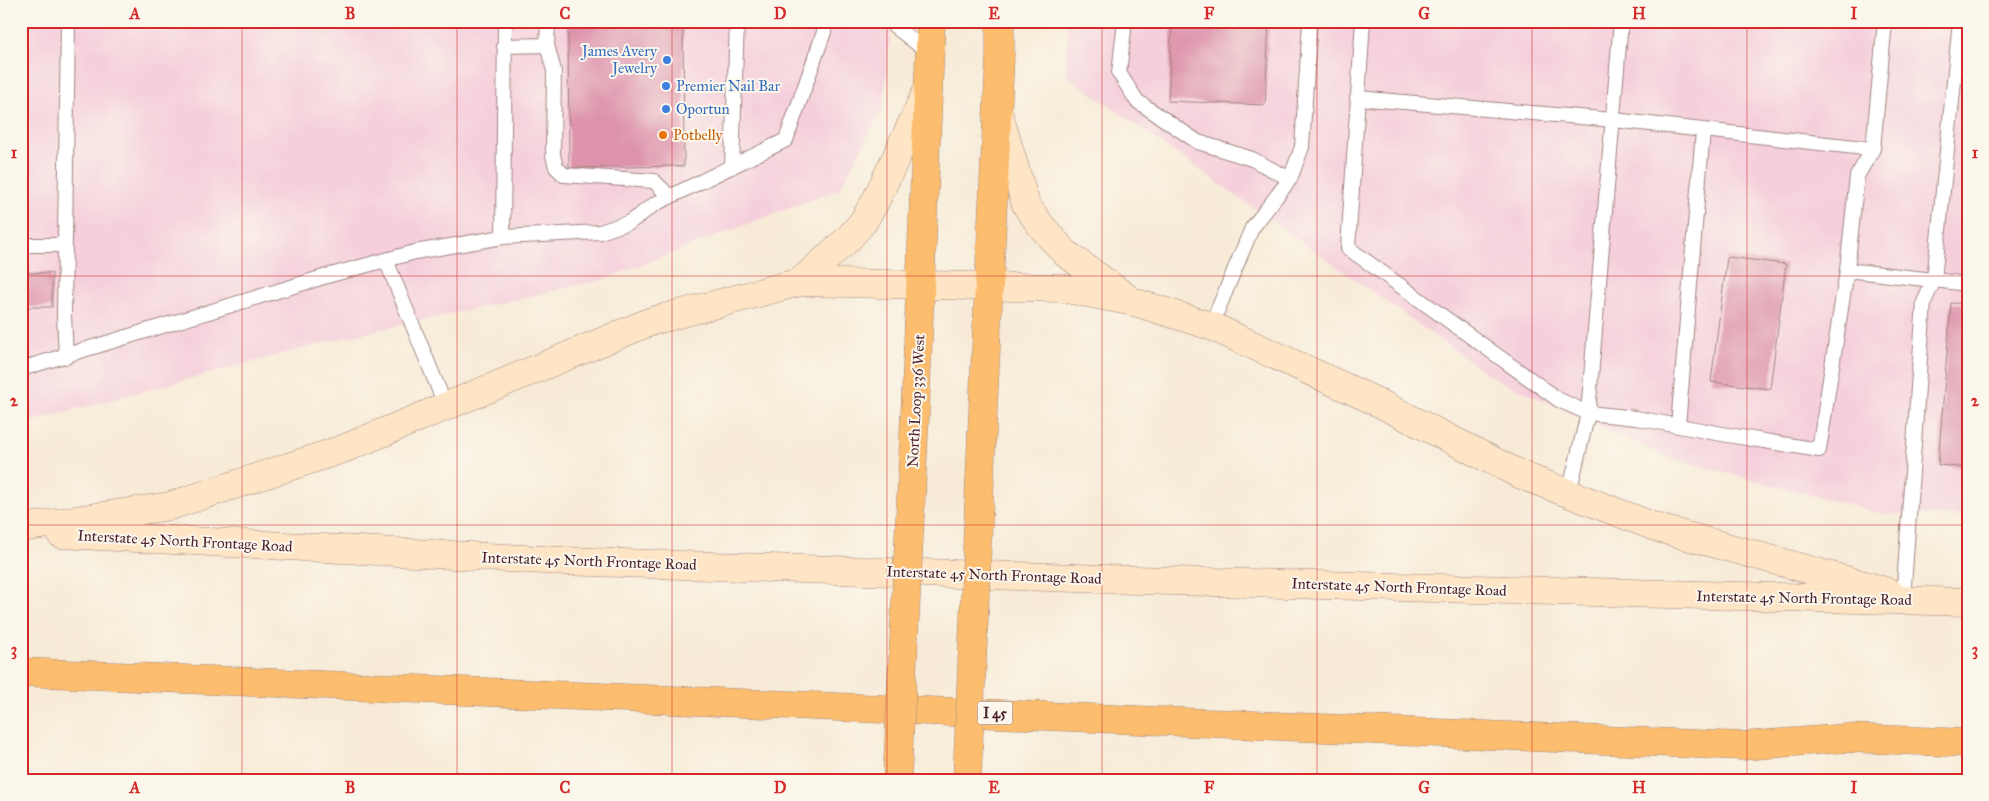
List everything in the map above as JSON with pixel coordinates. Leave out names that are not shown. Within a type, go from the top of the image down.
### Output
[{"type":"main road","name":"North Loop 336 West","points":[[897,780],[922,286],[931,21]]},
{"type":"main road","points":[[967,780],[988,288],[998,109],[1000,21]]},
{"type":"main road","points":[[800,282],[848,239],[863,222],[875,202],[928,89]]},
{"type":"main road","points":[[998,109],[1026,205],[1065,253],[1134,302]]},
{"type":"main road","points":[[21,528],[170,506],[344,449],[652,321],[800,282],[988,288],[1062,288],[1134,302],[1211,326],[1373,400],[1521,475],[1658,528],[1889,592],[1899,600]]},
{"type":"main road","name":"Interstate 45 North Frontage Road","points":[[21,532],[572,561],[1135,580],[1968,602]]},
{"type":"main road","name":"I 45","points":[[21,672],[1742,746],[1847,738],[1968,743]]},
{"type":"lane","points":[[66,357],[64,315],[68,21]]},
{"type":"lane","points":[[503,238],[504,21]]},
{"type":"lane","points":[[548,21],[547,45],[554,71],[553,155],[556,167],[564,175],[654,181],[670,196]]},
{"type":"lane","points":[[732,167],[737,21]]},
{"type":"lane","points":[[21,370],[415,252],[503,238],[600,232],[630,222],[670,196],[786,140],[824,32],[825,21]]},
{"type":"lane","points":[[888,21],[929,53]]},
{"type":"lane","points":[[1125,21],[1119,73],[1137,101],[1198,142],[1252,159],[1290,179]]},
{"type":"lane","points":[[1211,326],[1252,228],[1290,179],[1302,147],[1310,21]]},
{"type":"lane","points":[[1363,21],[1348,248],[1560,400],[1588,413],[1636,418],[1819,450],[1847,270],[1857,176],[1873,149],[1885,21]]},
{"type":"lane","points":[[1569,493],[1588,413],[1621,21]]},
{"type":"lane","points":[[1899,600],[1924,302],[1934,280],[1960,21]]},
{"type":"lane","points":[[504,46],[547,45]]},
{"type":"lane","points":[[1357,98],[1614,120],[1873,149]]},
{"type":"lane","points":[[1678,426],[1703,131]]},
{"type":"lane","points":[[21,245],[65,245]]},
{"type":"lane","points":[[386,260],[446,407]]},
{"type":"lane","points":[[1847,270],[1968,284]]},
{"type":"shaded area","points":[[21,21],[892,21],[883,109],[839,189],[602,280],[338,339],[21,424]]},
{"type":"shaded area","points":[[1067,21],[1968,21],[1968,516],[1884,514],[1669,458],[1494,378],[1067,76]]},
{"type":"building","points":[[568,21],[683,21],[684,166],[569,168]]},
{"type":"building","points":[[1172,21],[1269,21],[1265,105],[1168,101]]},
{"type":"building","points":[[1727,257],[1786,264],[1770,389],[1711,382]]},
{"type":"building","points":[[21,273],[52,273],[52,307],[21,307]]},
{"type":"building","points":[[1951,303],[1968,304],[1968,468],[1938,465]]},
{"type":"place","name":"James Avery Jewelry","points":[[667,60]]},
{"type":"place","name":"Premier Nail Bar","points":[[666,86]]},
{"type":"place","name":"Oportun","points":[[666,109]]},
{"type":"place","name":"Potbelly","points":[[663,135]]}]
